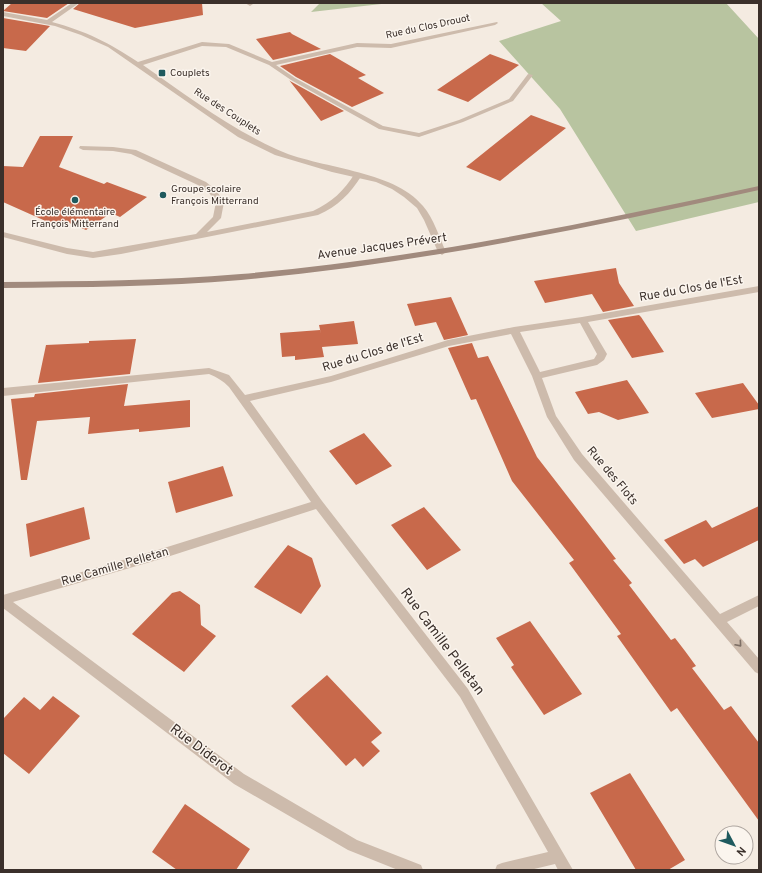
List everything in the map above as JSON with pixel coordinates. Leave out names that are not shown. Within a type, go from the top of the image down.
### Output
[{"type":"main road","name":"Avenue Jacques Prévert","points":[[3,285],[119,284],[241,277],[442,252],[564,230],[759,188]]},
{"type":"street","points":[[48,22],[76,3]]},
{"type":"street","name":"Rue des Couplets","points":[[3,14],[48,22],[88,35],[110,46],[257,143],[278,153],[383,182],[395,187],[407,195],[420,207],[428,220],[442,252]]},
{"type":"street","name":"Rue du Clos Drouot","points":[[271,64],[357,45],[391,46],[494,23]]},
{"type":"street","points":[[137,65],[202,44],[227,45],[271,64],[293,79],[381,128],[419,135],[460,121],[511,100],[530,75]]},
{"type":"street","points":[[83,148],[113,149],[134,152],[203,184],[213,192],[220,202],[218,218],[200,234]]},
{"type":"street","points":[[3,234],[67,251],[93,255],[122,251],[200,234],[242,228],[315,213],[340,201],[358,175]]},
{"type":"street","name":"Rue du Clos de l'Est","points":[[243,398],[331,379],[448,343],[514,330],[582,320],[759,289]]},
{"type":"street","points":[[537,376],[597,362],[601,358],[602,354],[582,320]]},
{"type":"street","name":"Rue des Flots","points":[[514,330],[537,376],[552,417],[578,457],[759,668]]},
{"type":"street","points":[[3,392],[209,371],[220,373],[229,380],[243,398]]},
{"type":"street","name":"Rue Camille Pelletan","points":[[243,398],[318,504],[464,692],[566,870]]},
{"type":"street","name":"Rue Camille Pelletan","points":[[3,601],[164,553],[318,504]]},
{"type":"street","points":[[718,621],[759,600]]},
{"type":"street","name":"Rue Diderot","points":[[3,601],[239,779],[353,845],[416,870]]},
{"type":"street","points":[[502,870],[558,856]]},
{"type":"green space","points":[[320,3],[390,3],[311,12]]},
{"type":"green space","points":[[541,3],[726,3],[759,39],[759,202],[636,231],[560,109],[499,41],[561,21]]},
{"type":"building","points":[[12,3],[69,3],[47,18],[3,11]]},
{"type":"building","points":[[80,3],[202,3],[203,15],[135,28],[73,9]]},
{"type":"building","points":[[3,18],[50,26],[26,51],[3,48]]},
{"type":"building","points":[[290,32],[321,49],[273,60],[256,39]]},
{"type":"building","points":[[330,54],[366,75],[358,78],[384,93],[352,107],[296,77],[280,66]]},
{"type":"building","points":[[490,54],[519,65],[468,102],[437,90]]},
{"type":"building","points":[[289,80],[290,81],[344,111],[321,121]]},
{"type":"building","points":[[531,115],[566,128],[500,181],[466,167]]},
{"type":"building","points":[[40,136],[73,136],[59,167],[104,184],[107,182],[147,197],[120,217],[111,213],[86,230],[67,222],[59,227],[3,202],[3,166],[23,167]]},
{"type":"building","points":[[616,268],[619,283],[634,306],[603,312],[592,294],[545,303],[534,281]]},
{"type":"building","points":[[451,297],[468,335],[444,340],[436,322],[415,326],[407,304]]},
{"type":"building","points":[[639,315],[664,352],[632,358],[608,320]]},
{"type":"building","points":[[354,321],[358,344],[322,347],[324,357],[295,360],[295,356],[282,357],[280,333],[320,330],[321,334],[319,325]]},
{"type":"building","points":[[136,339],[130,374],[38,383],[46,345]]},
{"type":"building","points":[[472,343],[478,358],[488,356],[537,457],[616,559],[613,560],[632,583],[629,585],[671,640],[675,638],[685,651],[696,666],[692,668],[724,710],[731,706],[759,743],[759,821],[677,708],[671,712],[617,636],[621,634],[569,563],[574,560],[512,481],[476,399],[471,400],[448,348]]},
{"type":"building","points":[[627,380],[649,413],[618,420],[599,412],[588,414],[575,392]]},
{"type":"building","points":[[743,383],[759,405],[759,409],[712,418],[695,393]]},
{"type":"building","points":[[128,384],[124,406],[190,400],[190,427],[139,432],[139,429],[88,434],[90,417],[37,421],[27,480],[21,480],[11,399],[34,397],[35,394]]},
{"type":"building","points":[[364,433],[392,466],[356,485],[329,451]]},
{"type":"building","points":[[223,466],[233,496],[176,513],[168,482]]},
{"type":"building","points":[[759,506],[759,540],[703,567],[695,559],[684,564],[664,540],[706,520],[712,528]]},
{"type":"building","points":[[84,507],[90,539],[30,557],[26,524]]},
{"type":"building","points":[[424,507],[461,550],[427,570],[391,525]]},
{"type":"building","points":[[288,545],[312,558],[321,586],[301,614],[254,587]]},
{"type":"building","points":[[180,591],[200,605],[201,625],[216,636],[184,672],[132,634],[172,593]]},
{"type":"building","points":[[530,621],[582,694],[544,715],[511,667],[514,665],[496,638]]},
{"type":"building","points":[[327,675],[382,733],[371,742],[380,751],[363,767],[355,758],[346,766],[291,706]]},
{"type":"building","points":[[53,696],[80,716],[29,774],[3,753],[3,719],[24,697],[40,710]]},
{"type":"building","points":[[630,773],[685,860],[668,870],[636,870],[590,793]]},
{"type":"building","points":[[185,804],[250,849],[236,870],[177,870],[152,852]]},
{"type":"place","name":"Couplets","points":[[162,73]]},
{"type":"place","name":"Groupe scolaire François Mitterrand","points":[[163,195]]},
{"type":"place","name":"École élémentaire François Mitterrand","points":[[75,200]]}]
